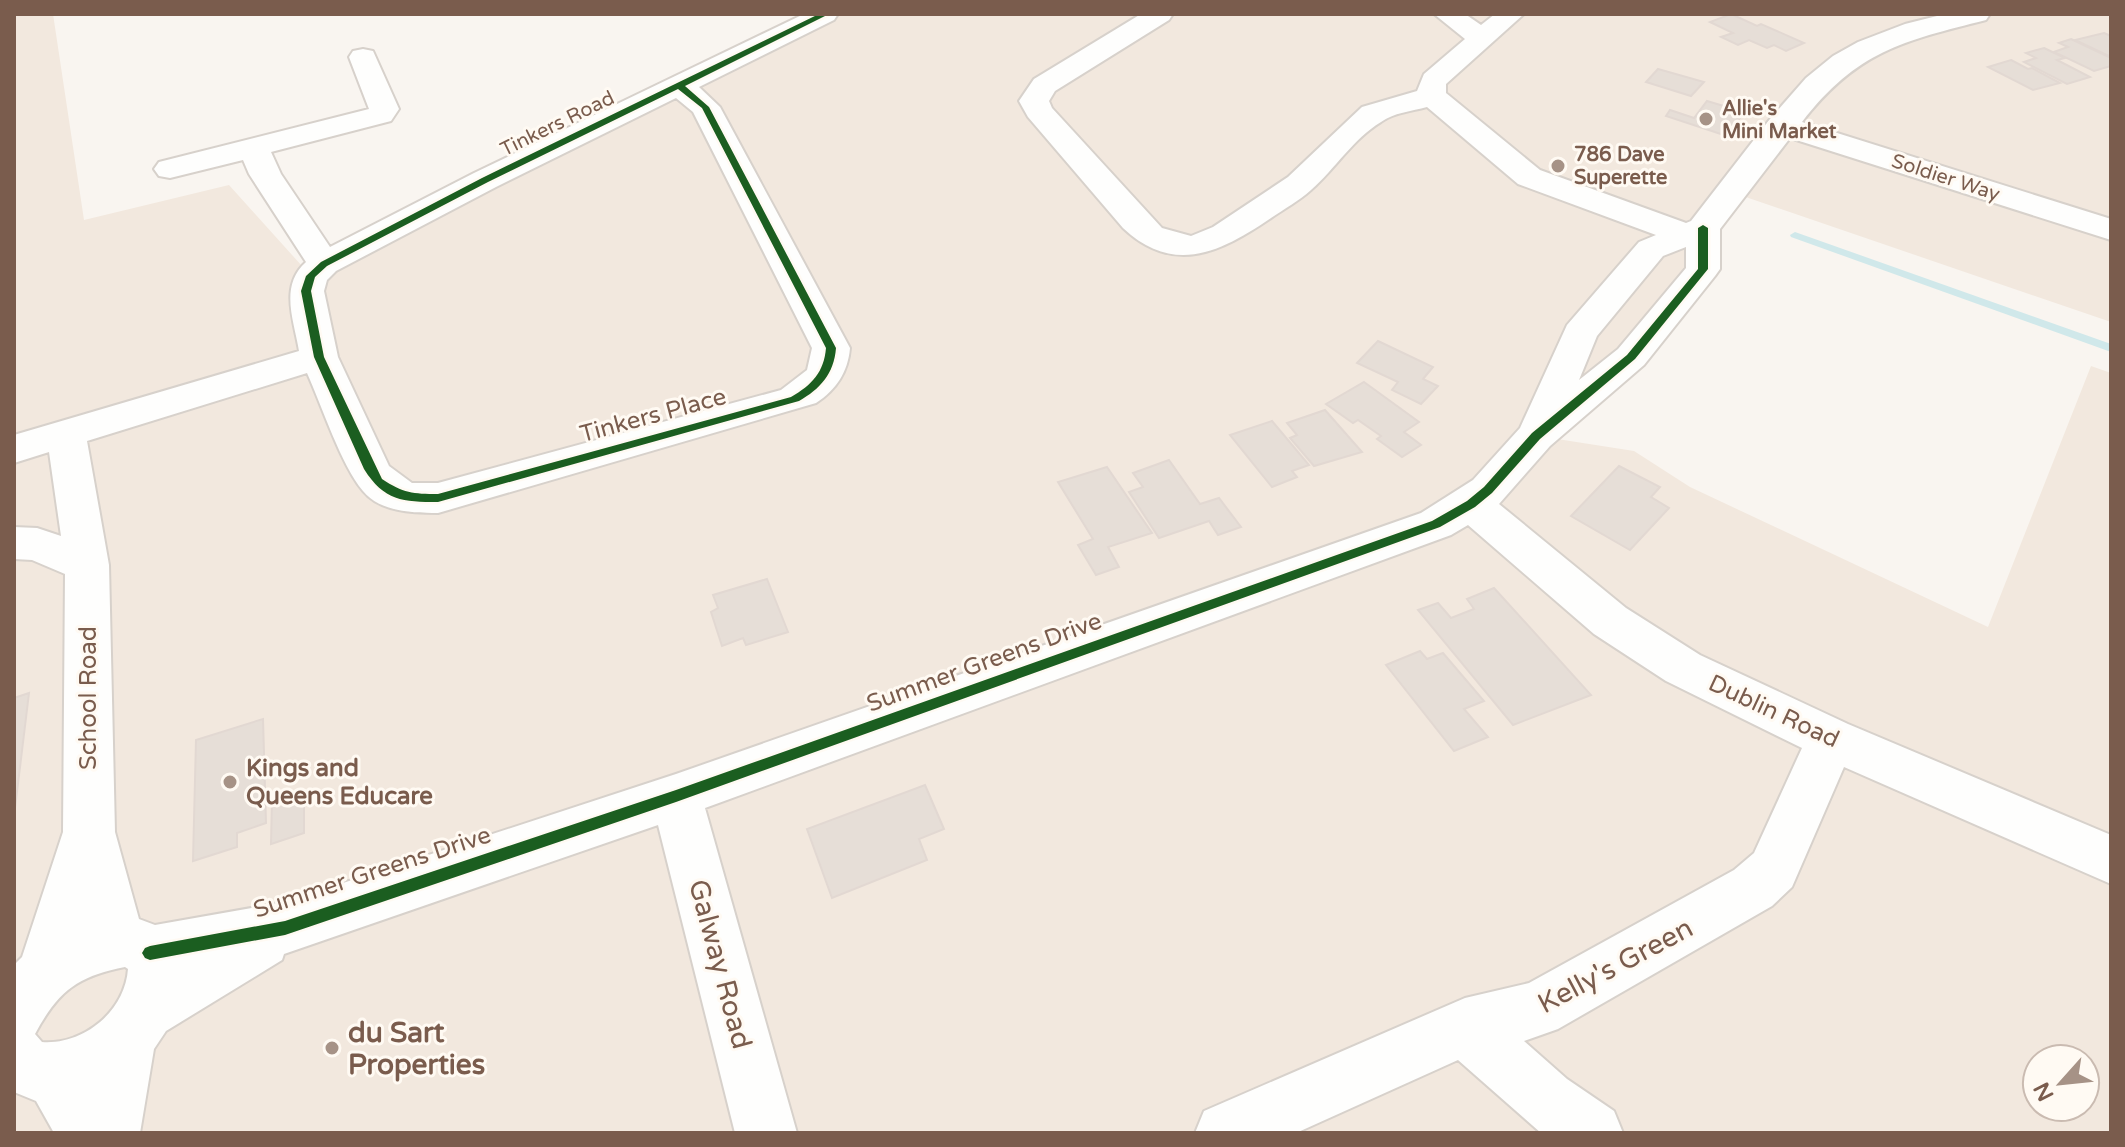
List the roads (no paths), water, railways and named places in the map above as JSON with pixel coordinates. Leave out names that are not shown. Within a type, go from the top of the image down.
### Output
[{"type":"street","name":"Tinkers Road","points":[[317,270],[825,14]]},
{"type":"street","points":[[1160,14],[1044,85],[1034,101],[1038,111],[1135,221],[1150,235],[1176,246],[1205,243],[1225,234],[1281,198],[1373,113],[1432,96]]},
{"type":"street","points":[[1447,14],[1482,38]]},
{"type":"street","points":[[1511,14],[1434,80],[1432,96],[1529,177],[1698,235]]},
{"type":"street","name":"Summer Greens Drive","points":[[1536,436],[1580,333],[1651,249],[1698,235],[1816,84],[1848,59],[1898,36],[1960,16]]},
{"type":"street","points":[[170,169],[380,115],[384,109],[363,57]]},
{"type":"street","name":"Tinkers Place","points":[[317,270],[306,291],[319,357],[378,482],[410,498],[438,498],[795,399],[814,389],[831,362],[831,348],[705,107],[679,85]]},
{"type":"street","name":"Soldier Way","points":[[1781,125],[2111,230]]},
{"type":"street","points":[[254,148],[317,270]]},
{"type":"street","name":"Summer Greens Drive","points":[[285,928],[138,1024],[99,1058],[67,1070],[24,1030],[72,954],[285,928],[676,796],[1436,524],[1471,504],[1506,472],[1536,436],[1631,357],[1703,269],[1698,235]]},
{"type":"street","points":[[14,449],[319,357]]},
{"type":"street","name":"School Road","points":[[24,1030],[89,832],[87,565],[66,434]]},
{"type":"street","name":"Dublin Road","points":[[1471,504],[1610,621],[1683,668],[1831,739],[2111,860]]},
{"type":"street","points":[[14,543],[37,544],[87,565]]},
{"type":"street","name":"Kelly's Green","points":[[1226,1133],[1465,1027],[1538,1009],[1753,888],[1773,870],[1831,739]]},
{"type":"street","name":"Galway Road","points":[[676,796],[766,1133]]},
{"type":"street","name":"School Road","points":[[89,832],[133,947],[156,961],[159,983],[138,1024],[109,1133]]},
{"type":"street","points":[[1465,1027],[1546,1100],[1592,1133]]},
{"type":"street","points":[[24,1030],[81,1115],[85,1133]]},
{"type":"waterway","points":[[1795,235],[2111,348]]},
{"type":"place","name":"Allie's Mini Market","points":[[1706,119]]},
{"type":"place","name":"786 Dave Superette","points":[[1558,166]]},
{"type":"place","name":"Kings and Queens Educare","points":[[230,782]]},
{"type":"place","name":"du Sart Properties","points":[[332,1048]]}]
